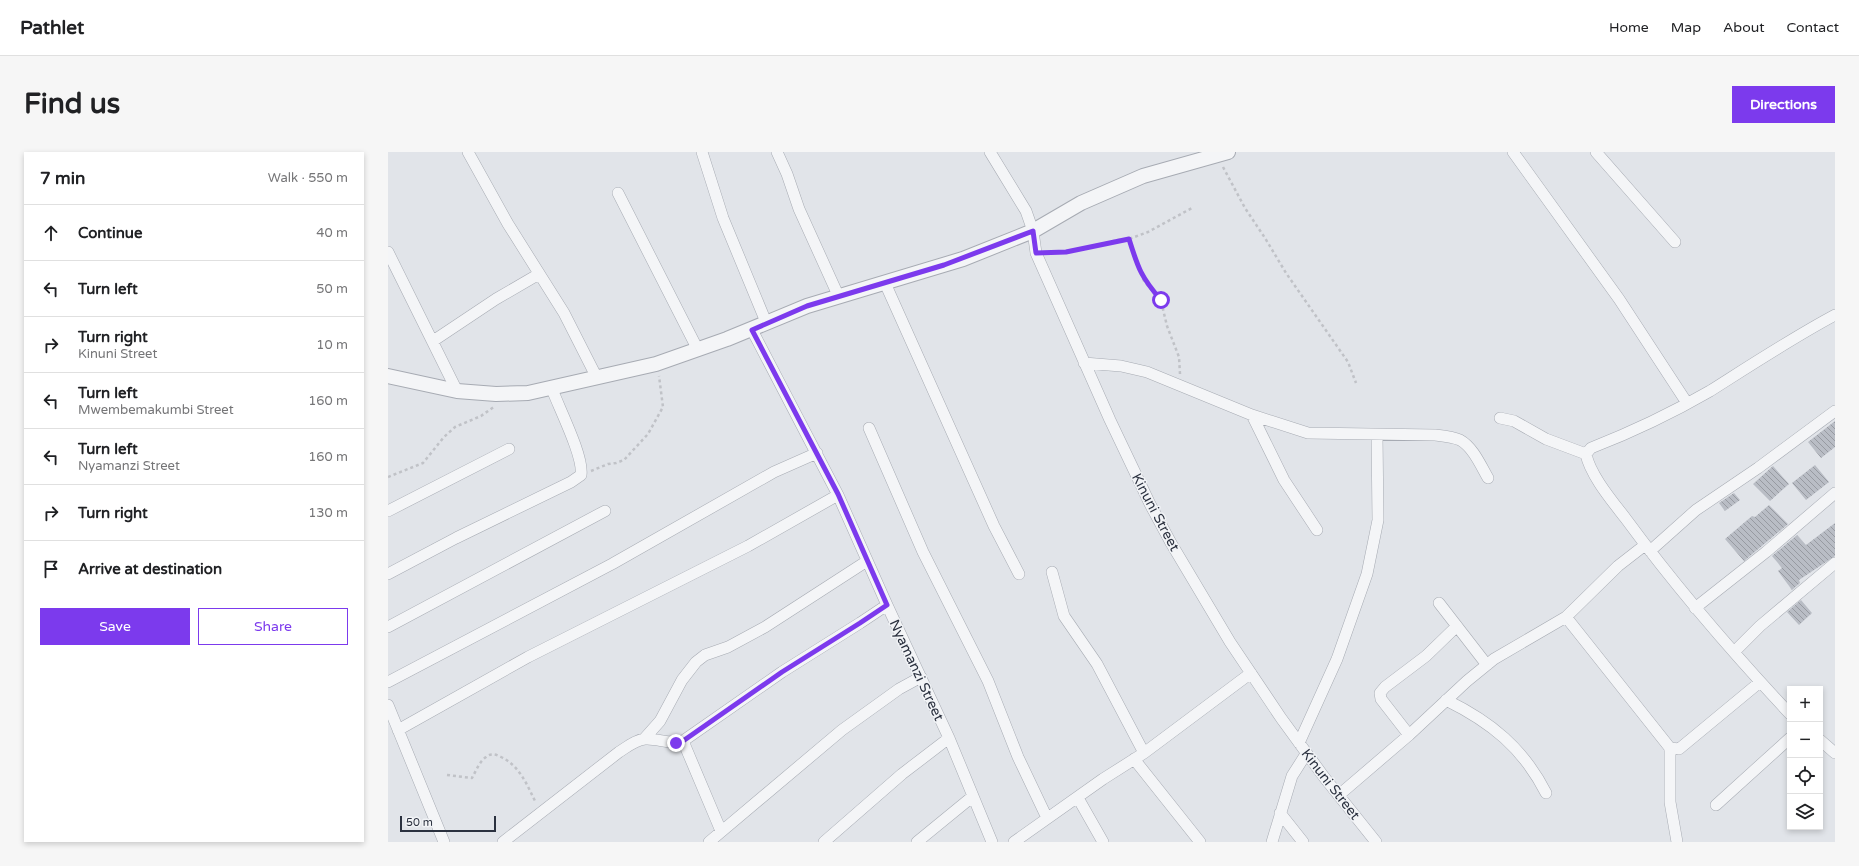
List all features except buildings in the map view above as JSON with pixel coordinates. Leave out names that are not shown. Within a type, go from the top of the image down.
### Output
[{"type":"street","points":[[468,152],[564,314],[597,378]]},
{"type":"street","points":[[702,152],[734,247],[766,322]]},
{"type":"street","points":[[777,152],[787,174],[799,209],[838,295]]},
{"type":"street","name":"Kinuni Street","points":[[990,152],[1026,211],[1033,231],[1036,253],[1084,363],[1150,504],[1230,642],[1306,754],[1376,842]]},
{"type":"street","points":[[1513,152],[1619,299],[1687,403]]},
{"type":"street","points":[[1596,152],[1675,242]]},
{"type":"street","points":[[388,376],[457,391],[496,394],[528,393],[552,389],[656,364],[752,330],[766,322],[838,295],[885,283],[963,259],[1033,231],[1081,203],[1143,176],[1223,154]]},
{"type":"street","points":[[618,193],[698,350]]},
{"type":"street","points":[[388,252],[457,391]]},
{"type":"street","points":[[433,341],[496,299],[539,274]]},
{"type":"street","points":[[885,283],[991,519],[1019,574]]},
{"type":"street","points":[[1586,454],[1592,448],[1619,437],[1687,403],[1835,315]]},
{"type":"street","name":"Nyamanzi Street","points":[[752,330],[838,494],[887,605],[949,738],[972,797],[992,842]]},
{"type":"street","points":[[1084,363],[1121,366],[1147,372],[1180,384],[1252,415],[1308,433],[1436,435],[1461,441],[1479,461],[1488,478]]},
{"type":"street","points":[[388,574],[456,538],[572,482],[581,475],[582,469],[577,452],[552,389]]},
{"type":"street","points":[[1339,795],[1409,736],[1446,700],[1487,665],[1566,618],[1618,566],[1647,548],[1696,510],[1758,468],[1835,411]]},
{"type":"street","points":[[1252,415],[1284,480],[1317,530]]},
{"type":"street","points":[[1500,418],[1514,420],[1546,439],[1586,454]]},
{"type":"street","points":[[869,428],[923,552],[988,682],[1018,757],[1047,818]]},
{"type":"street","points":[[1299,743],[1336,658],[1367,574],[1378,520],[1377,435]]},
{"type":"street","points":[[388,511],[509,449]]},
{"type":"street","points":[[388,682],[641,548],[719,502],[774,472],[817,453]]},
{"type":"street","points":[[1586,454],[1587,460],[1597,478],[1647,548],[1695,608],[1787,711]]},
{"type":"street","points":[[1695,608],[1777,543],[1835,493]]},
{"type":"street","points":[[398,730],[528,658],[748,546],[838,494]]},
{"type":"street","points":[[388,627],[605,511]]},
{"type":"street","points":[[503,842],[619,752],[644,739],[660,721],[682,680],[696,662],[705,655],[741,640],[765,627],[867,561]]},
{"type":"street","points":[[1734,652],[1765,621],[1835,563]]},
{"type":"street","points":[[1052,572],[1064,616],[1097,664],[1144,753]]},
{"type":"street","points":[[1439,603],[1487,665]]},
{"type":"street","points":[[644,739],[666,743],[683,741],[782,672],[887,605]]},
{"type":"street","points":[[1566,618],[1670,748],[1670,802],[1677,842]]},
{"type":"street","points":[[1409,736],[1381,699],[1380,693],[1385,687],[1426,656],[1457,626]]},
{"type":"street","points":[[1014,842],[1103,779],[1144,753],[1251,673]]},
{"type":"street","points":[[709,842],[842,730],[885,698],[921,677]]},
{"type":"street","points":[[1670,748],[1679,749],[1760,682]]},
{"type":"street","points":[[1446,700],[1472,713],[1498,731],[1534,771],[1546,793]]},
{"type":"street","points":[[388,705],[391,719],[398,730],[444,842]]},
{"type":"street","points":[[824,842],[902,774],[949,738]]},
{"type":"street","points":[[683,741],[721,831]]},
{"type":"street","points":[[1716,805],[1787,741]]},
{"type":"street","points":[[1823,743],[1835,753]]},
{"type":"street","points":[[1272,842],[1292,776],[1306,754]]},
{"type":"street","points":[[1134,759],[1200,842]]},
{"type":"street","points":[[917,842],[972,797]]},
{"type":"street","points":[[1078,798],[1102,842]]},
{"type":"street","points":[[1280,813],[1303,842]]},
{"type":"path","points":[[1223,154],[1244,208],[1348,362],[1356,383]]},
{"type":"path","points":[[1036,253],[1066,252],[1129,239],[1148,232],[1192,208]]},
{"type":"path","points":[[1129,239],[1139,270],[1144,280],[1161,300],[1167,326],[1178,356],[1180,384]]},
{"type":"path","points":[[581,475],[608,464],[616,464],[624,460],[648,434],[663,407],[656,364]]},
{"type":"path","points":[[388,477],[423,463],[444,437],[455,427],[492,410],[495,407],[496,394]]},
{"type":"path","points":[[447,775],[472,778],[485,757],[491,754],[509,760],[519,770],[541,814]]},
{"type":"route","points":[[676,743],[683,741],[737,701],[887,605],[838,494],[752,330],[766,322],[838,295],[885,283],[963,259],[1033,231],[1036,253],[1066,252],[1118,240],[1129,239],[1139,270],[1144,280],[1161,300]]}]
